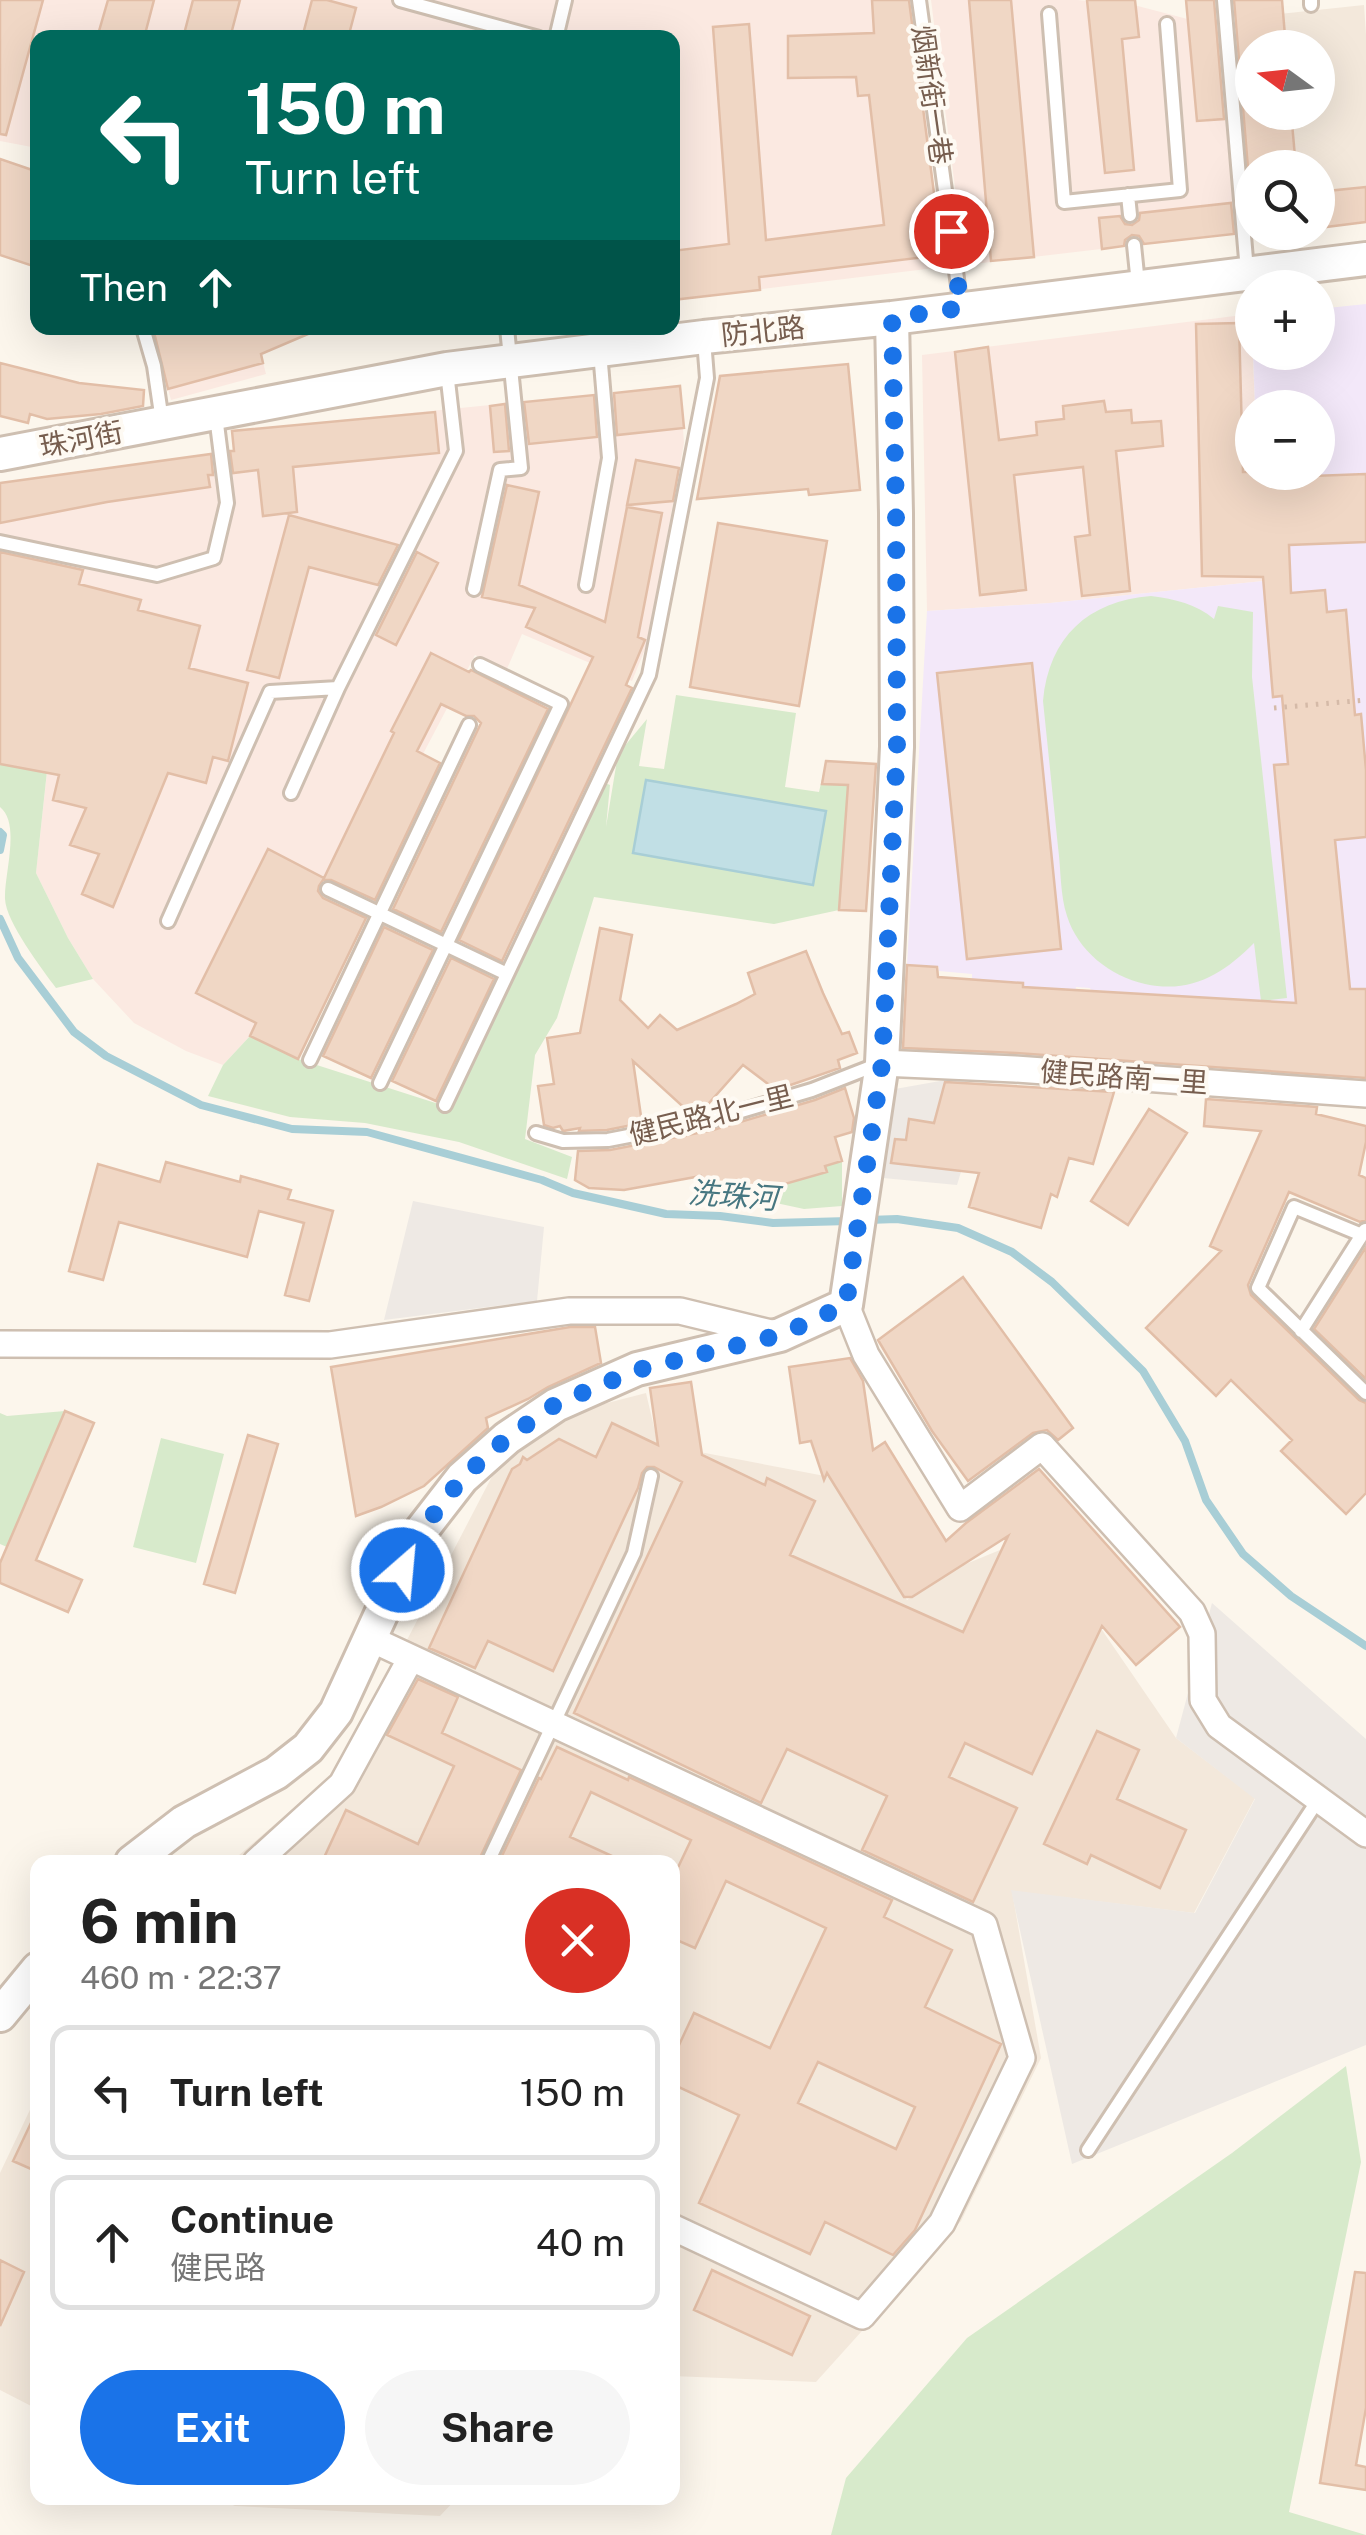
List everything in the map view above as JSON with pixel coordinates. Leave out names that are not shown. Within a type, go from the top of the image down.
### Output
[{"type":"street","name":"防北路","points":[[1279,270],[1366,259]]},
{"type":"street","name":"防北路","points":[[162,424],[512,360],[1235,275]]},
{"type":"street","points":[[892,318],[897,747],[882,1064],[846,1305],[866,1355],[960,1508],[1042,1446],[1192,1612],[1202,1634],[1203,1700],[1219,1726],[1366,1834]]},
{"type":"street","name":"珠河街","points":[[0,454],[162,424]]},
{"type":"street","name":"健民路南一里","points":[[882,1064],[1015,1069],[1366,1094]]},
{"type":"street","points":[[141,1855],[184,1822],[276,1773],[308,1748],[336,1712],[417,1536],[462,1478],[507,1438],[556,1404],[637,1370],[780,1335],[846,1305]]},
{"type":"street","points":[[0,1344],[330,1344],[569,1311],[680,1312],[780,1335]]},
{"type":"street","points":[[371,1639],[984,1925],[1022,2058],[942,2223],[862,2316],[680,2231]]},
{"type":"street","points":[[264,1855],[342,1784],[411,1658]]},
{"type":"street","points":[[0,2015],[30,1979]]},
{"type":"lane","points":[[400,0],[510,30]]},
{"type":"lane","points":[[558,30],[565,0]]},
{"type":"lane","name":"烟新街一巷","points":[[920,0],[961,308]]},
{"type":"lane","points":[[1224,0],[1248,270]]},
{"type":"lane","points":[[1049,14],[1064,202],[1180,190],[1167,24]]},
{"type":"lane","points":[[1128,195],[1130,214]]},
{"type":"lane","points":[[1134,245],[1138,286]]},
{"type":"lane","points":[[145,335],[154,366],[162,424]]},
{"type":"lane","points":[[474,589],[500,470],[521,468],[508,335]]},
{"type":"lane","points":[[445,1105],[650,674],[708,378],[704,337]]},
{"type":"lane","points":[[586,585],[609,458],[600,350]]},
{"type":"lane","points":[[291,793],[338,688],[456,451],[447,370]]},
{"type":"lane","points":[[0,542],[157,575],[214,558],[227,502],[216,414]]},
{"type":"lane","points":[[380,1083],[560,704],[480,665]]},
{"type":"lane","points":[[168,921],[270,692],[338,688]]},
{"type":"lane","points":[[310,1060],[470,725]]},
{"type":"lane","points":[[328,889],[506,974]]},
{"type":"lane","name":"健民路北一里","points":[[536,1133],[563,1141],[608,1140],[711,1120],[882,1064]]},
{"type":"lane","points":[[1301,1331],[1364,1231],[1294,1206],[1258,1288],[1301,1331],[1365,1390]]},
{"type":"lane","points":[[491,1855],[634,1553],[651,1476]]},
{"type":"lane","points":[[1088,2150],[1318,1800]]},
{"type":"path","points":[[1274,708],[1366,700]]},
{"type":"shaded area","points":[[0,0],[872,0],[874,33],[914,30],[943,267],[680,299],[680,30],[30,30],[30,147],[0,141]]},
{"type":"shaded area","points":[[931,0],[1077,0],[1134,5],[1218,27],[1235,233],[965,265]]},
{"type":"shaded area","points":[[1364,5],[1366,222],[1335,226],[1335,150],[1241,150],[1251,148],[1250,139],[1240,140],[1239,130],[1335,130],[1335,30],[1242,30],[1241,18]]},
{"type":"shaded area","points":[[1366,304],[1366,1008],[1076,987],[1074,999],[972,984],[972,974],[907,965],[927,611],[1263,581],[1259,490],[1335,490],[1335,390],[1254,390],[1254,370],[1335,370],[1335,307]]},
{"type":"shaded area","points":[[1235,316],[1235,370],[1253,370],[1254,390],[1235,390],[1235,490],[1259,490],[1263,581],[927,611],[922,355]]},
{"type":"shaded area","points":[[206,335],[256,335],[266,374],[171,400],[157,348]]},
{"type":"shaded area","points":[[680,386],[684,443],[648,642],[632,681],[522,634],[506,671],[475,655],[423,754],[391,740],[250,1036],[223,1065],[186,1051],[134,1023],[93,979],[36,873],[47,772],[0,764],[0,483],[233,452],[232,431]]},
{"type":"shaded area","points":[[957,1078],[987,1087],[957,1185],[883,1178],[895,1089]]},
{"type":"shaded area","points":[[413,1201],[544,1227],[537,1301],[384,1320]]},
{"type":"shaded area","points":[[646,1393],[658,1444],[830,1477],[907,1600],[961,1566],[1000,1550],[1102,1630],[1176,1738],[1255,1798],[1194,1913],[1012,1891],[1041,2058],[961,2221],[816,2382],[680,2376],[680,1855],[239,1855],[341,1767],[501,1459],[588,1408]]},
{"type":"shaded area","points":[[1212,1603],[1366,1739],[1366,2045],[1072,2164],[1011,1890],[1195,1913],[1255,1799],[1176,1738]]},
{"type":"shaded area","points":[[30,2110],[30,2405],[0,2390],[0,2173]]},
{"type":"shaded area","points":[[233,2505],[450,2505],[440,2516]]},
{"type":"green space","points":[[1151,596],[1185,603],[1214,619],[1218,606],[1253,612],[1252,677],[1287,998],[1261,1001],[1254,943],[1206,979],[1178,986],[1145,984],[1120,975],[1097,960],[1079,940],[1067,916],[1043,701],[1047,678],[1063,641],[1076,626],[1108,606]]},
{"type":"green space","points":[[676,695],[796,713],[785,787],[819,792],[826,761],[876,764],[866,911],[839,910],[774,924],[594,897],[557,1018],[535,1055],[525,1139],[572,1157],[567,1179],[459,1142],[365,1123],[290,1117],[208,1096],[223,1065],[250,1036],[298,1059],[448,1107],[605,783],[610,785],[606,827],[618,754],[647,719],[639,766],[664,769]]},
{"type":"green space","points":[[0,764],[47,771],[36,873],[93,979],[56,988],[11,920],[5,899],[11,837],[10,825],[0,807]]},
{"type":"green space","points":[[842,1161],[842,1206],[804,1209],[743,1196],[826,1172],[825,1166]]},
{"type":"green space","points":[[65,1411],[7,1547],[0,1544],[0,1413],[7,1416]]},
{"type":"green space","points":[[161,1438],[224,1454],[196,1563],[133,1547]]},
{"type":"green space","points":[[1346,2066],[1361,2162],[1289,2512],[1366,2535],[831,2535],[846,2478],[967,2338],[1232,2153]]},
{"type":"water","points":[[646,780],[826,811],[813,885],[633,853]]},
{"type":"building","points":[[0,0],[43,0],[35,30],[30,30],[30,47],[6,135],[0,134]]},
{"type":"building","points":[[108,0],[154,0],[146,30],[99,30]]},
{"type":"building","points":[[193,0],[240,0],[232,30],[185,30]]},
{"type":"building","points":[[312,0],[356,8],[350,30],[304,30]]},
{"type":"building","points":[[872,0],[909,0],[942,255],[759,277],[760,290],[680,299],[680,250],[729,244],[713,27],[749,24],[766,240],[884,225],[869,95],[858,96],[856,77],[788,78],[788,36],[874,33]]},
{"type":"building","points":[[969,0],[1011,0],[1034,257],[991,261]]},
{"type":"building","points":[[1087,0],[1135,0],[1139,37],[1122,39],[1134,170],[1105,173]]},
{"type":"building","points":[[1186,0],[1214,0],[1224,119],[1197,121]]},
{"type":"building","points":[[1234,0],[1282,0],[1284,30],[1236,30]]},
{"type":"building","points":[[1245,130],[1293,130],[1294,150],[1246,150]]},
{"type":"building","points":[[0,159],[30,169],[30,265],[0,255]]},
{"type":"building","points":[[1366,187],[1366,222],[1335,226],[1335,190]]},
{"type":"building","points":[[1231,203],[1234,234],[1144,244],[1139,236],[1132,235],[1124,246],[1102,249],[1099,218],[1120,216],[1125,224],[1132,225],[1139,220],[1140,213]]},
{"type":"building","points":[[1235,323],[1235,370],[1240,370],[1241,390],[1235,390],[1235,490],[1335,490],[1335,475],[1366,474],[1366,542],[1289,545],[1291,593],[1325,590],[1327,612],[1346,610],[1355,715],[1361,714],[1366,770],[1366,837],[1335,840],[1350,989],[1366,989],[1366,1078],[903,1048],[907,965],[937,967],[938,977],[1023,983],[1023,987],[1296,1003],[1274,765],[1288,764],[1282,696],[1273,697],[1263,577],[1202,576],[1196,324]]},
{"type":"building","points":[[155,335],[306,335],[261,354],[263,363],[168,389]]},
{"type":"building","points":[[988,347],[999,440],[1037,435],[1036,422],[1064,419],[1063,406],[1104,401],[1106,412],[1131,410],[1132,423],[1161,421],[1163,446],[1116,451],[1130,591],[1082,596],[1075,537],[1090,535],[1083,467],[1014,475],[1026,590],[980,595],[955,352]]},
{"type":"building","points":[[0,363],[79,383],[144,390],[143,406],[47,419],[30,414],[28,423],[0,416]]},
{"type":"building","points":[[848,364],[860,490],[809,495],[808,489],[697,499],[720,376]]},
{"type":"building","points":[[680,386],[684,428],[617,435],[614,393]]},
{"type":"building","points":[[594,395],[597,437],[529,444],[524,402]]},
{"type":"building","points":[[505,404],[509,451],[494,452],[490,406]]},
{"type":"building","points":[[435,412],[439,453],[293,467],[297,512],[263,516],[258,470],[233,473],[232,431]]},
{"type":"building","points":[[211,454],[210,487],[0,523],[0,483]]},
{"type":"building","points":[[636,460],[679,468],[673,501],[627,505]]},
{"type":"building","points":[[507,485],[539,492],[519,585],[605,622],[627,507],[662,513],[638,637],[645,640],[626,685],[632,688],[502,961],[459,940],[593,657],[526,627],[535,608],[482,597]]},
{"type":"building","points":[[289,515],[398,545],[378,585],[309,567],[279,678],[247,670]]},
{"type":"building","points":[[718,523],[827,541],[799,706],[690,687]]},
{"type":"building","points":[[0,552],[83,570],[79,584],[141,600],[138,610],[200,626],[189,668],[248,683],[228,761],[213,757],[206,783],[168,773],[113,907],[82,894],[99,854],[70,845],[86,808],[53,800],[59,775],[0,764]]},
{"type":"building","points":[[417,552],[438,563],[396,645],[376,635]]},
{"type":"building","points":[[431,653],[548,709],[441,932],[393,909],[481,723],[474,716],[441,704],[417,751],[440,763],[375,900],[331,880],[323,880],[319,886],[323,898],[366,918],[298,1059],[250,1036],[256,1023],[196,993],[268,849],[324,878]]},
{"type":"building","points":[[1032,663],[1061,949],[967,959],[937,673]]},
{"type":"building","points":[[826,761],[876,764],[866,911],[839,910],[848,785],[822,784]]},
{"type":"building","points":[[384,927],[433,950],[371,1078],[323,1056]]},
{"type":"building","points":[[600,928],[632,935],[620,1000],[648,1028],[660,1015],[677,1030],[736,1004],[755,994],[748,973],[806,951],[842,1034],[849,1032],[857,1053],[838,1060],[840,1068],[776,1090],[743,1065],[701,1112],[691,1114],[633,1061],[642,1123],[579,1131],[580,1128],[563,1131],[560,1126],[544,1125],[538,1086],[554,1084],[547,1038],[580,1033]]},
{"type":"building","points":[[451,958],[494,979],[436,1101],[392,1081]]},
{"type":"building","points":[[945,1082],[1114,1092],[1093,1164],[1069,1158],[1057,1197],[1051,1194],[1041,1228],[969,1207],[979,1173],[891,1163],[895,1139],[906,1140],[909,1119],[934,1123]]},
{"type":"building","points":[[845,1088],[854,1118],[852,1132],[835,1137],[842,1161],[825,1166],[827,1172],[743,1196],[741,1186],[706,1196],[701,1176],[624,1190],[589,1188],[575,1180],[578,1151],[610,1150],[713,1130]]},
{"type":"building","points":[[1206,1099],[1317,1107],[1316,1114],[1366,1126],[1359,1175],[1366,1178],[1366,1220],[1360,1222],[1289,1192],[1248,1285],[1251,1295],[1366,1403],[1366,1493],[1346,1514],[1281,1451],[1292,1440],[1231,1380],[1216,1396],[1146,1328],[1221,1251],[1210,1246],[1261,1131],[1204,1126]]},
{"type":"building","points":[[1149,1109],[1187,1133],[1128,1225],[1091,1201]]},
{"type":"building","points":[[166,1162],[240,1182],[241,1176],[291,1190],[288,1199],[333,1211],[309,1301],[285,1295],[304,1223],[259,1211],[247,1257],[119,1222],[103,1280],[69,1271],[98,1164],[160,1182]]},
{"type":"building","points":[[1366,1247],[1366,1379],[1314,1329]]},
{"type":"building","points":[[963,1277],[1073,1428],[1058,1440],[1047,1430],[1033,1433],[968,1481],[932,1431],[878,1340]]},
{"type":"building","points":[[570,1327],[595,1327],[601,1363],[486,1418],[488,1428],[424,1486],[356,1516],[331,1367]]},
{"type":"building","points":[[850,1358],[863,1381],[873,1450],[885,1442],[946,1541],[1039,1469],[1180,1627],[1136,1665],[1102,1626],[1032,1774],[965,1743],[949,1777],[1017,1808],[973,1902],[862,1850],[887,1796],[787,1749],[761,1803],[574,1713],[682,1482],[654,1467],[647,1467],[642,1473],[553,1671],[488,1641],[475,1668],[429,1648],[512,1469],[523,1457],[527,1460],[559,1439],[596,1457],[612,1423],[658,1445],[650,1388],[691,1382],[702,1455],[765,1485],[767,1478],[815,1501],[790,1555],[963,1632],[1008,1536],[912,1597],[904,1597],[827,1473],[824,1480],[811,1441],[800,1443],[789,1367]]},
{"type":"building","points":[[65,1411],[94,1423],[36,1560],[82,1580],[68,1612],[0,1583],[0,1563]]},
{"type":"building","points":[[248,1435],[278,1444],[235,1593],[204,1584]]},
{"type":"building","points":[[418,1679],[458,1697],[442,1733],[521,1770],[481,1855],[325,1855],[346,1810],[418,1844],[454,1766],[387,1735]]},
{"type":"building","points":[[1097,1731],[1139,1750],[1117,1799],[1186,1830],[1160,1888],[1091,1855],[1087,1864],[1044,1844]]},
{"type":"building","points":[[557,1747],[892,1900],[884,1917],[952,1950],[925,2007],[1001,2044],[915,2230],[893,2255],[825,2222],[810,2254],[699,2203],[739,2115],[680,2088],[680,2043],[694,2013],[770,2048],[826,1928],[726,1881],[695,1948],[680,1941],[680,1863],[691,1840],[591,1792],[570,1837],[610,1855],[502,1855]],"holes":[[[818,2062],[915,2107],[896,2149],[798,2103]]]},
{"type":"building","points":[[30,2125],[30,2168],[13,2161]]},
{"type":"building","points":[[0,2260],[24,2272],[0,2326]]},
{"type":"building","points":[[712,2270],[810,2316],[792,2355],[694,2310]]},
{"type":"building","points":[[1355,2272],[1366,2273],[1366,2408],[1356,2465],[1366,2467],[1366,2490],[1320,2483]]},
{"type":"waterway","name":"洗珠河","points":[[0,832],[0,850]]},
{"type":"waterway","name":"洗珠河","points":[[0,919],[18,958],[74,1032],[106,1056],[201,1105],[292,1129],[367,1132],[542,1180],[573,1193],[666,1214],[773,1223],[849,1221]]},
{"type":"waterway","name":"洗珠河","points":[[868,1220],[897,1219],[958,1228],[1012,1252],[1052,1282],[1143,1371],[1185,1441],[1206,1500],[1243,1554],[1291,1596],[1366,1646]]},
{"type":"route","points":[[402,1570],[417,1536],[462,1478],[507,1438],[556,1404],[637,1370],[780,1335],[846,1305],[882,1064],[897,747],[892,318],[961,308],[951,231]]}]
